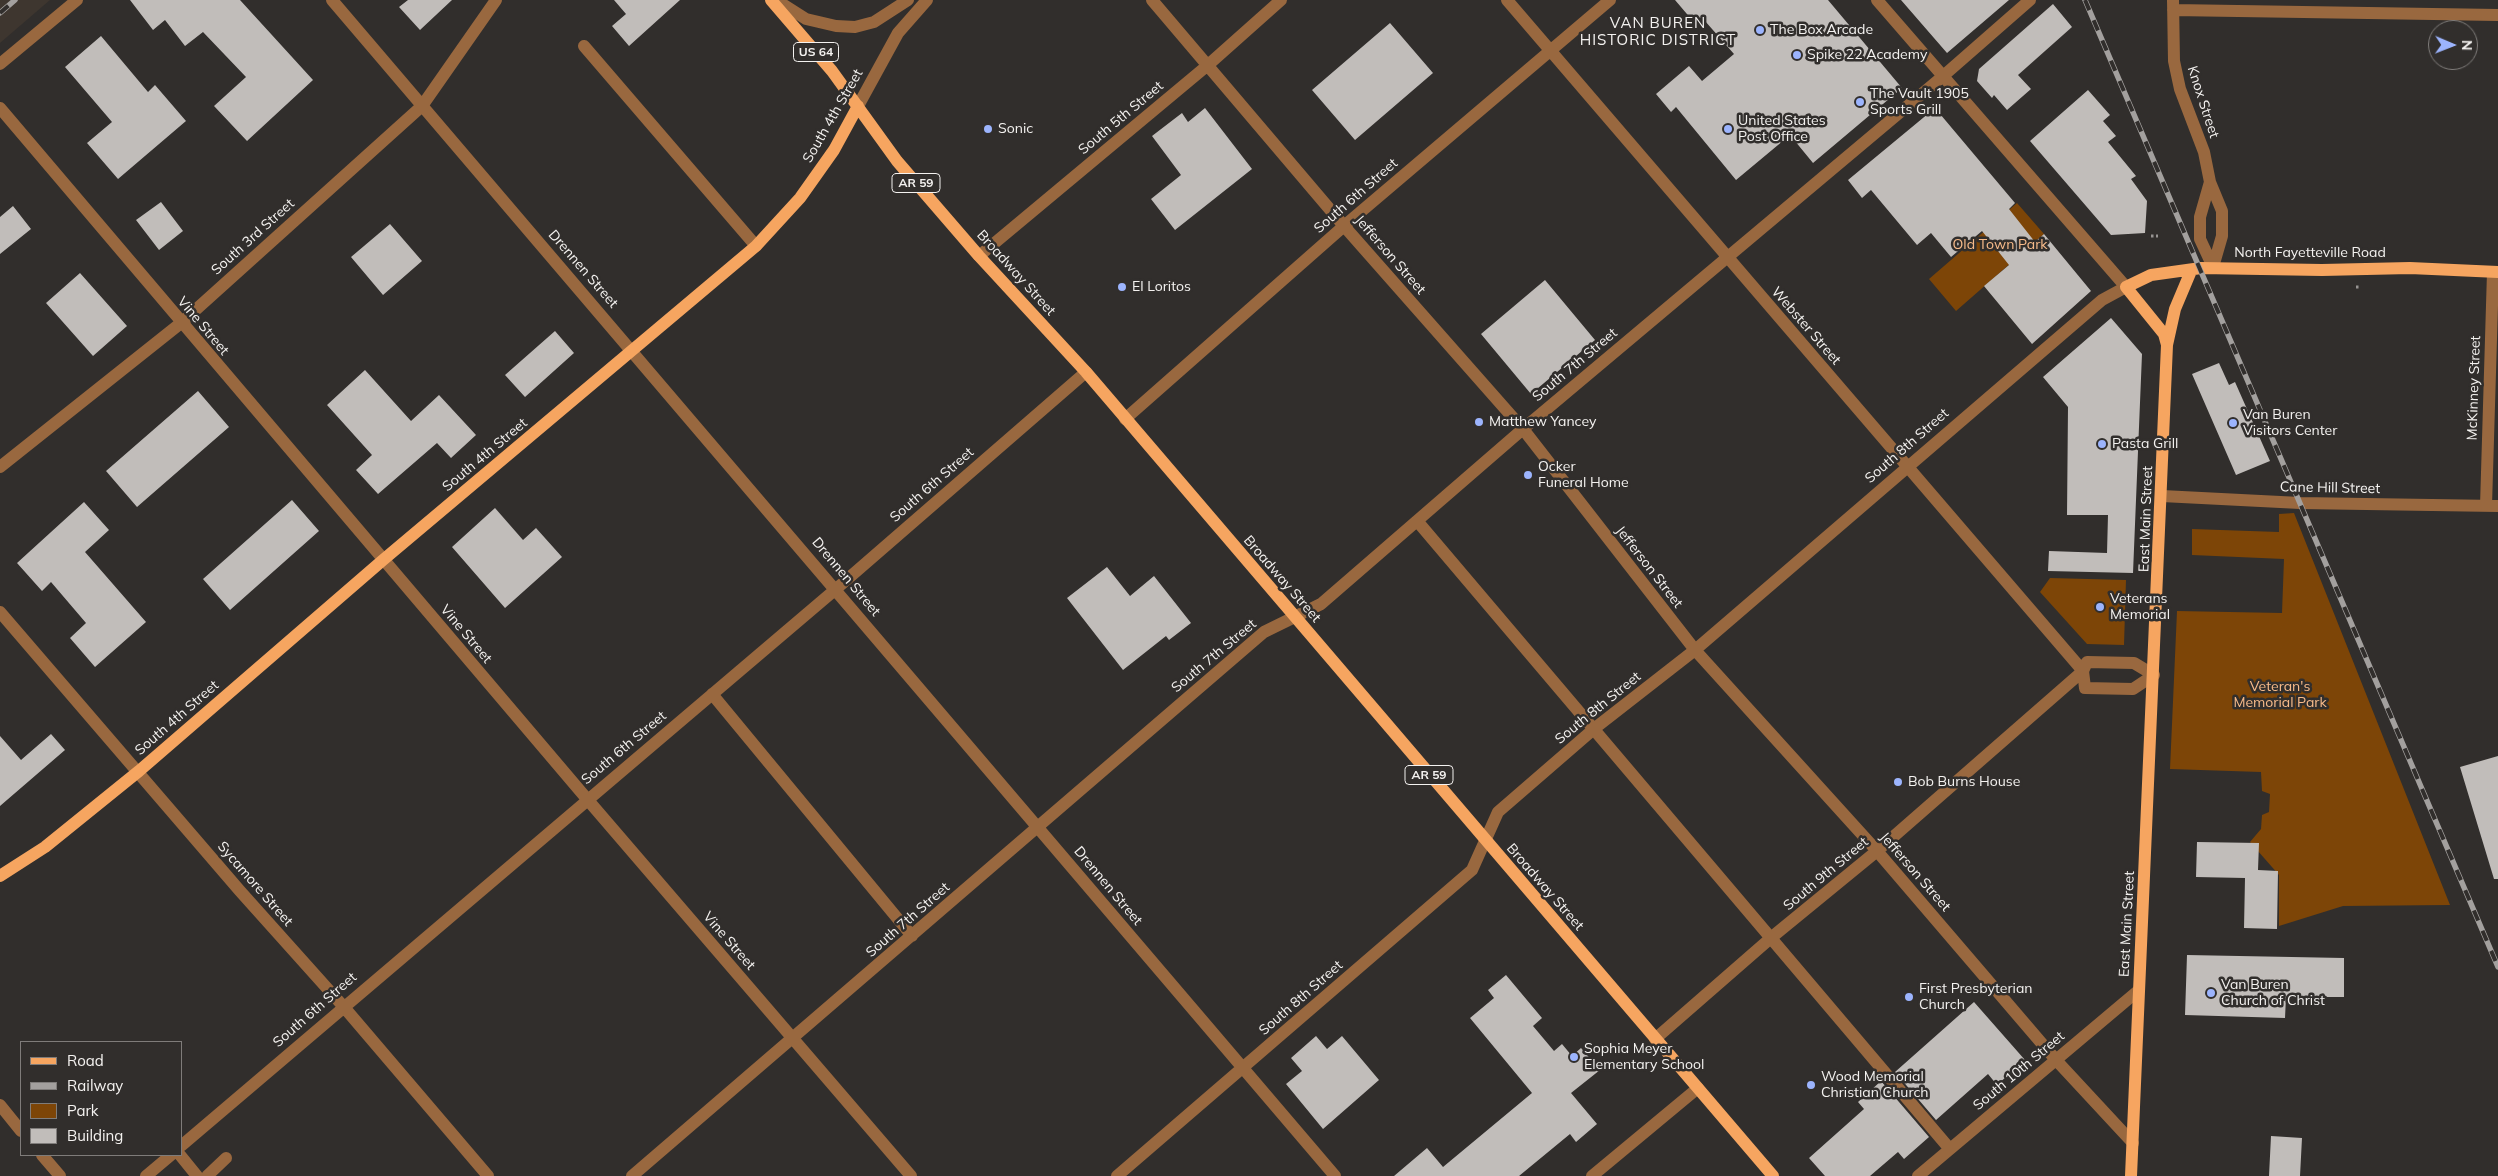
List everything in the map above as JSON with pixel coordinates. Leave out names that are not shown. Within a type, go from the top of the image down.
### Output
[{"type":"main road","name":"Broadway Street","points":[[771,0],[832,71],[897,161],[979,256],[1086,372],[1773,1176]]},
{"type":"main road","name":"South 4th Street","points":[[0,876],[45,847],[139,771],[383,560],[756,246],[800,198],[834,150],[858,106]]},
{"type":"main road","name":"North Fayetteville Road","points":[[2126,287],[2151,275],[2214,267],[2322,270],[2410,268],[2495,272]]},
{"type":"main road","name":"East Main Street","points":[[2131,1176],[2162,496],[2167,344],[2176,309],[2190,271]]},
{"type":"main road","points":[[2126,287],[2164,334],[2167,344]]},
{"type":"street","points":[[0,64],[77,0]]},
{"type":"street","name":"Drennen Street","points":[[332,0],[1335,1176]]},
{"type":"street","name":"South 3rd Street","points":[[0,467],[181,323],[422,106],[496,0]]},
{"type":"street","points":[[776,0],[806,19],[855,28],[874,22],[908,0]]},
{"type":"street","name":"South 4th Street","points":[[858,106],[898,33],[927,0]]},
{"type":"street","name":"Jefferson Street","points":[[1152,0],[1344,226],[1523,429],[1695,650],[1878,851],[2056,1060],[2134,1143]]},
{"type":"street","name":"South 5th Street","points":[[979,256],[1208,66],[1281,0]]},
{"type":"street","name":"Webster Street","points":[[1507,0],[2083,671],[2085,688],[2133,689],[2154,675]]},
{"type":"street","name":"South 6th Street","points":[[1125,419],[1344,226],[1610,0]]},
{"type":"street","points":[[1877,0],[2126,287]]},
{"type":"street","name":"South 7th Street","points":[[632,1176],[1264,632],[1321,604],[1418,522],[1523,429],[1942,77],[2030,0]]},
{"type":"street","points":[[2173,5],[2281,6],[2498,15]]},
{"type":"street","name":"Knox Street","points":[[2173,5],[2174,61],[2180,89],[2204,152],[2210,182],[2222,211],[2222,236],[2214,267]]},
{"type":"street","points":[[584,46],[756,246]]},
{"type":"street","name":"Vine Street","points":[[0,108],[383,560],[911,1176]]},
{"type":"street","name":"Knox Street","points":[[2210,182],[2200,217],[2200,239],[2214,267]]},
{"type":"street","name":"McKinney Street","points":[[2492,506],[2495,272]]},
{"type":"street","name":"South 8th Street","points":[[1117,1176],[1472,870],[1498,812],[1595,728],[1695,650],[2102,300],[2126,287]]},
{"type":"street","name":"South 6th Street","points":[[182,1145],[343,1006],[836,589],[1086,372]]},
{"type":"street","name":"Cane Hill Street","points":[[2162,496],[2300,502],[2492,506]]},
{"type":"street","points":[[1418,522],[1595,728],[1949,1148]]},
{"type":"street","name":"Sycamore Street","points":[[0,612],[139,771],[240,891],[343,1006],[488,1176]]},
{"type":"street","points":[[2083,671],[2087,662],[2134,663],[2154,675]]},
{"type":"street","name":"South 9th Street","points":[[1655,1039],[1772,937],[1878,851],[2083,671]]},
{"type":"street","points":[[712,694],[912,936]]},
{"type":"street","name":"South 10th Street","points":[[1918,1176],[2139,990]]},
{"type":"street","points":[[1592,1176],[1698,1088]]},
{"type":"street","points":[[0,1106],[20,1129]]},
{"type":"street","points":[[43,1156],[60,1176]]},
{"type":"street","points":[[146,1176],[170,1156]]},
{"type":"street","points":[[181,1156],[197,1176]]},
{"type":"street","points":[[207,1176],[226,1158]]},
{"type":"path","points":[[2151,236],[2158,236]]},
{"type":"path","points":[[2356,287],[2361,287]]},
{"type":"shaded area","points":[[0,0],[50,0],[0,43]]},
{"type":"green space","name":"Old Town Park","points":[[2017,203],[2044,234],[1956,311],[1929,279]]},
{"type":"green space","name":"Veteran's Memorial Park","points":[[2294,513],[2450,905],[2343,906],[2279,926],[2279,875],[2250,842],[2261,829],[2262,815],[2269,812],[2270,794],[2262,791],[2261,772],[2170,769],[2177,611],[2282,613],[2284,559],[2192,555],[2192,529],[2279,532],[2279,514]]},
{"type":"green space","points":[[2050,578],[2126,580],[2124,645],[2087,644],[2040,592]]},
{"type":"building","points":[[130,0],[240,0],[313,80],[247,141],[214,106],[246,77],[203,32],[185,46],[165,20],[153,30]]},
{"type":"building","points":[[408,0],[452,0],[420,30],[399,7]]},
{"type":"building","points":[[614,0],[680,0],[629,46],[612,26],[626,14]]},
{"type":"building","points":[[1675,0],[1828,0],[1902,88],[1813,163],[1790,135],[1736,180],[1676,107],[1671,112],[1656,94],[1689,66],[1702,81],[1734,54],[1705,21],[1698,27]]},
{"type":"building","points":[[1901,0],[2009,0],[1947,53]]},
{"type":"building","points":[[2053,4],[2072,27],[2018,75],[2031,89],[2007,110],[1994,95],[1992,98],[1977,81],[1979,69]]},
{"type":"building","points":[[1390,23],[1433,73],[1355,140],[1312,90]]},
{"type":"building","points":[[101,36],[148,92],[155,85],[186,121],[118,179],[87,143],[112,122],[65,67]]},
{"type":"building","points":[[2088,90],[2110,115],[2103,121],[2116,136],[2108,142],[2136,176],[2131,179],[2147,201],[2145,233],[2111,235],[2030,141]]},
{"type":"building","points":[[1205,108],[1252,169],[1175,230],[1151,199],[1181,175],[1152,136],[1182,113],[1188,122]]},
{"type":"building","points":[[1935,108],[2015,203],[2009,209],[2035,242],[2044,234],[2091,291],[2032,344],[1984,286],[2009,265],[1982,231],[1951,257],[1931,233],[1917,245],[1871,190],[1862,198],[1848,180]]},
{"type":"building","points":[[161,202],[183,231],[159,250],[136,220]]},
{"type":"building","points":[[13,206],[31,229],[0,254],[0,217]]},
{"type":"building","points":[[390,224],[422,261],[383,295],[351,257]]},
{"type":"building","points":[[80,273],[127,326],[93,356],[46,303]]},
{"type":"building","points":[[1545,280],[1595,340],[1531,394],[1481,334]]},
{"type":"building","points":[[2111,318],[2142,354],[2133,573],[2048,571],[2049,551],[2107,553],[2108,515],[2067,515],[2068,407],[2043,377]]},
{"type":"building","points":[[555,331],[574,353],[525,397],[505,375]]},
{"type":"building","name":"Van Buren Visitors Center","points":[[2219,363],[2229,385],[2235,382],[2270,461],[2236,475],[2192,374]]},
{"type":"building","points":[[365,370],[411,421],[439,395],[476,435],[451,458],[437,443],[378,494],[356,470],[372,455],[327,405]]},
{"type":"building","points":[[198,391],[229,427],[137,507],[106,471]]},
{"type":"building","points":[[292,500],[319,531],[230,610],[203,579]]},
{"type":"building","points":[[84,502],[109,530],[85,552],[146,622],[95,667],[70,638],[86,623],[51,582],[42,591],[17,563]]},
{"type":"building","points":[[495,508],[523,540],[536,528],[562,557],[505,608],[452,547]]},
{"type":"building","points":[[1107,567],[1130,596],[1154,576],[1191,623],[1169,640],[1166,636],[1123,670],[1067,598]]},
{"type":"building","points":[[51,734],[65,750],[0,806],[0,736],[21,760]]},
{"type":"building","points":[[2498,756],[2498,879],[2494,879],[2460,767]]},
{"type":"building","points":[[2197,842],[2259,843],[2258,870],[2278,871],[2277,929],[2244,928],[2245,878],[2196,877]]},
{"type":"building","points":[[2187,955],[2344,958],[2344,997],[2286,997],[2285,1018],[2185,1015]]},
{"type":"building","points":[[1506,975],[1542,1018],[1533,1026],[1554,1051],[1562,1044],[1572,1056],[1581,1048],[1600,1070],[1571,1093],[1597,1124],[1576,1142],[1570,1134],[1519,1176],[1394,1176],[1427,1148],[1443,1167],[1532,1093],[1470,1018],[1494,998],[1488,990]]},
{"type":"building","points":[[1974,1002],[2025,1060],[1997,1085],[1988,1074],[1936,1120],[1895,1072]]},
{"type":"building","points":[[1316,1036],[1327,1049],[1342,1036],[1379,1080],[1323,1129],[1286,1084],[1302,1071],[1291,1058]]},
{"type":"building","points":[[1881,1081],[1929,1137],[1904,1159],[1898,1152],[1870,1176],[1825,1176],[1809,1158],[1864,1109],[1858,1102]]},
{"type":"building","points":[[2271,1136],[2302,1138],[2300,1176],[2269,1176]]},
{"type":"railway","points":[[0,13],[15,0]]},
{"type":"railway","points":[[2085,0],[2498,967]]},
{"type":"place","name":"The Box Arcade","points":[[1760,30]]},
{"type":"place","name":"Spike 22 Academy","points":[[1797,55]]},
{"type":"place","name":"The Vault 1905 Sports Grill","points":[[1860,102]]},
{"type":"place","name":"Sonic","points":[[988,129]]},
{"type":"place","name":"United States Post Office","points":[[1728,129]]},
{"type":"place","name":"El Loritos","points":[[1122,287]]},
{"type":"place","name":"Matthew Yancey","points":[[1479,422]]},
{"type":"place","name":"Van Buren Visitors Center","points":[[2233,423]]},
{"type":"place","name":"Pasta Grill","points":[[2102,444]]},
{"type":"place","name":"Ocker Funeral Home","points":[[1528,475]]},
{"type":"place","name":"Veterans Memorial","points":[[2100,607]]},
{"type":"place","name":"Bob Burns House","points":[[1898,782]]},
{"type":"place","name":"Van Buren Church of Christ","points":[[2211,993]]},
{"type":"place","name":"First Presbyterian Church","points":[[1909,997]]},
{"type":"place","name":"Sophia Meyer Elementary School","points":[[1574,1057]]},
{"type":"place","name":"Wood Memorial Christian Church","points":[[1811,1085]]},
{"type":"district","name":"VAN BUREN HISTORIC DISTRICT","points":[[1658,32]]}]
